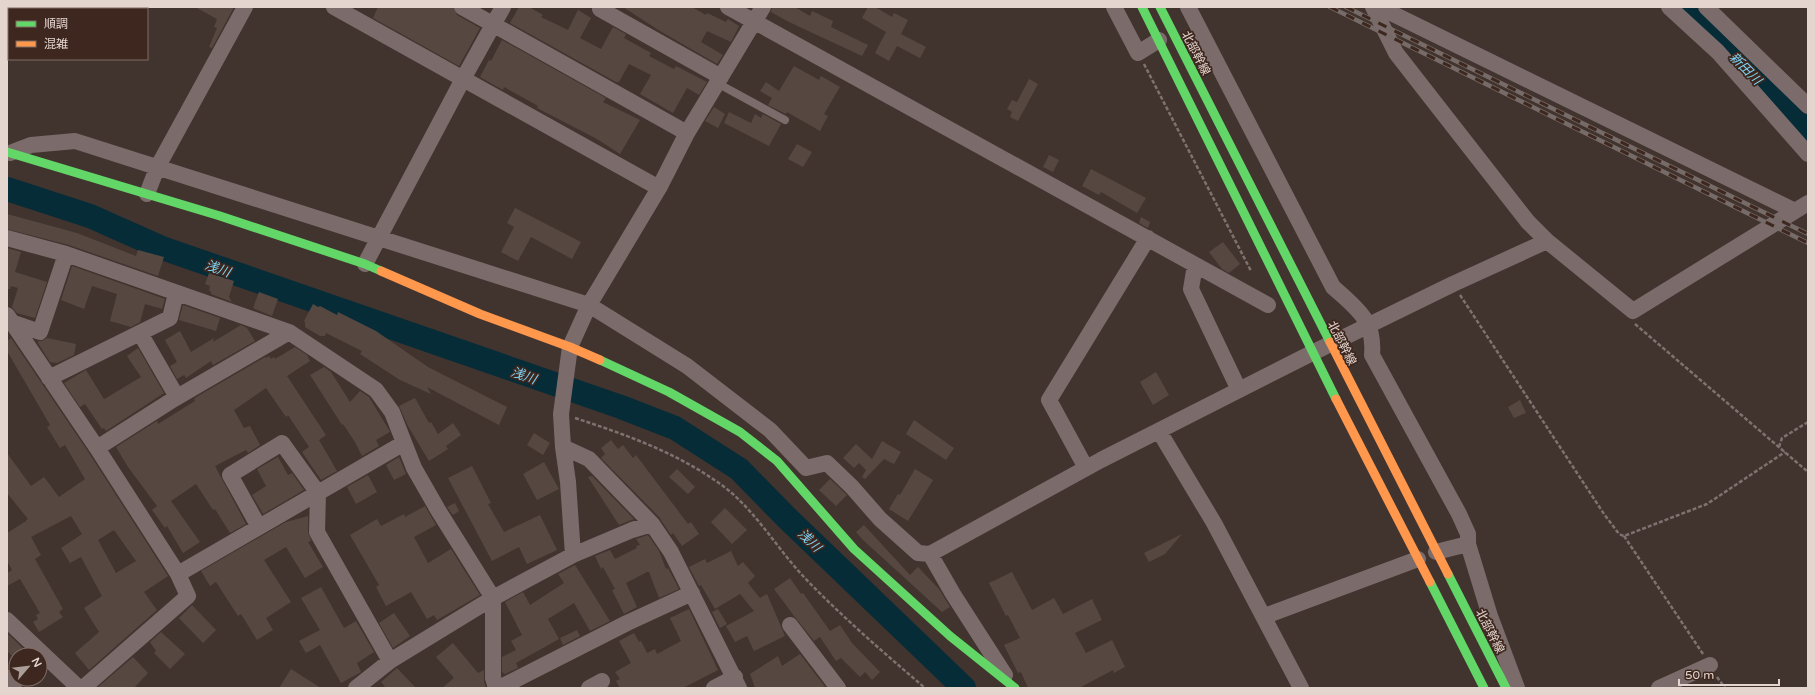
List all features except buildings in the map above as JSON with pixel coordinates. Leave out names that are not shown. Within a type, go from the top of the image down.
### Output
[{"type":"street","points":[[147,194],[157,168],[244,7]]},
{"type":"street","points":[[334,7],[659,188]]},
{"type":"street","points":[[462,7],[687,133]]},
{"type":"street","points":[[365,264],[463,79],[504,7]]},
{"type":"street","points":[[601,7],[600,9],[719,80]]},
{"type":"street","points":[[728,7],[1268,305]]},
{"type":"street","points":[[573,555],[568,482],[563,447],[562,414],[570,347],[589,305],[659,188],[687,133],[763,7]]},
{"type":"street","points":[[1114,7],[1138,53],[1159,40]]},
{"type":"street","points":[[1142,7],[1312,353],[1484,688]]},
{"type":"street","name":"北部幹線","points":[[1160,7],[1330,345],[1506,688]]},
{"type":"street","points":[[1188,7],[1333,287],[1360,311],[1368,325],[1373,340],[1372,355],[1459,514],[1468,534],[1468,544],[1490,616],[1517,688]]},
{"type":"street","points":[[1373,7],[1396,53],[1523,216],[1547,241],[1632,311],[1801,207]]},
{"type":"street","points":[[1379,7],[1801,207]]},
{"type":"street","points":[[1669,7],[1718,52],[1808,154]]},
{"type":"street","points":[[1706,7],[1808,106]]},
{"type":"street","points":[[1174,35],[1196,22]]},
{"type":"street","points":[[9,152],[31,145],[75,141],[589,305],[687,366],[770,430],[806,468],[828,463],[852,487],[880,519],[918,553],[930,554],[1086,468],[1239,390],[1368,325],[1547,241]]},
{"type":"street","points":[[9,152],[147,194],[365,264],[480,314],[570,347],[669,392],[740,432],[777,461],[854,549],[893,586],[950,636],[1014,687]]},
{"type":"street","points":[[7,238],[66,254],[289,332],[376,390],[392,412],[414,468],[438,510],[493,598],[493,678],[498,688],[627,623],[692,593]]},
{"type":"street","points":[[1086,468],[1049,400],[1148,238]]},
{"type":"street","points":[[9,320],[40,332],[66,254]]},
{"type":"street","points":[[1195,265],[1192,289],[1239,390]]},
{"type":"street","points":[[49,378],[170,318],[176,292]]},
{"type":"street","points":[[9,320],[97,448],[178,574],[188,596],[83,688]]},
{"type":"street","points":[[97,448],[177,397],[289,332]]},
{"type":"street","points":[[140,333],[177,397]]},
{"type":"street","points":[[758,446],[770,430]]},
{"type":"street","points":[[1159,431],[1214,523],[1265,616],[1302,688]]},
{"type":"street","points":[[259,526],[230,475],[282,443],[318,493],[317,532],[390,661]]},
{"type":"street","points":[[178,574],[404,443]]},
{"type":"street","points":[[563,447],[589,459],[652,524],[671,552],[737,683],[714,688]]},
{"type":"street","points":[[356,688],[390,661],[493,598],[573,555],[632,530],[652,524]]},
{"type":"street","points":[[1436,552],[1468,544]]},
{"type":"street","points":[[930,554],[953,594],[1014,687]]},
{"type":"street","points":[[1265,616],[1418,559]]},
{"type":"street","points":[[8,623],[79,688]]},
{"type":"street","points":[[790,625],[838,688]]},
{"type":"street","points":[[1659,688],[1710,665]]},
{"type":"street","points":[[7,678],[14,688]]},
{"type":"lane","points":[[719,80],[785,120]]},
{"type":"path","points":[[1138,53],[1254,277]]},
{"type":"path","points":[[1453,284],[1604,514],[1619,534],[1624,536],[1725,688]]},
{"type":"path","points":[[1632,311],[1627,318],[1808,472]]},
{"type":"path","points":[[562,414],[656,446],[692,465],[724,486],[751,513],[802,575],[900,669],[925,688]]},
{"type":"path","points":[[1779,447],[1782,438],[1808,422]]},
{"type":"path","points":[[1624,536],[1708,504],[1785,452]]},
{"type":"waterway","name":"新田川","points":[[1685,7],[1808,129]]},
{"type":"waterway","name":"浅川","points":[[7,189],[90,216],[162,248],[621,407],[675,428],[739,469],[786,517],[964,688]]},
{"type":"railway","points":[[1330,7],[1808,243]]},
{"type":"railway","points":[[1346,7],[1808,234]]},
{"type":"traffic: fast","points":[[1142,7],[1336,399]]},
{"type":"traffic: fast","points":[[1160,7],[1330,342]]},
{"type":"traffic: fast","points":[[7,152],[220,216],[365,264],[381,271]]},
{"type":"traffic: fast","points":[[600,360],[669,392],[740,432],[777,461],[854,549],[950,636],[1015,688]]},
{"type":"traffic: fast","points":[[1448,574],[1506,688]]},
{"type":"traffic: fast","points":[[1430,582],[1484,688]]},
{"type":"traffic: slow","points":[[381,271],[480,314],[570,347],[600,360]]},
{"type":"traffic: slow","points":[[1330,342],[1448,574]]},
{"type":"traffic: slow","points":[[1336,399],[1430,582]]}]
